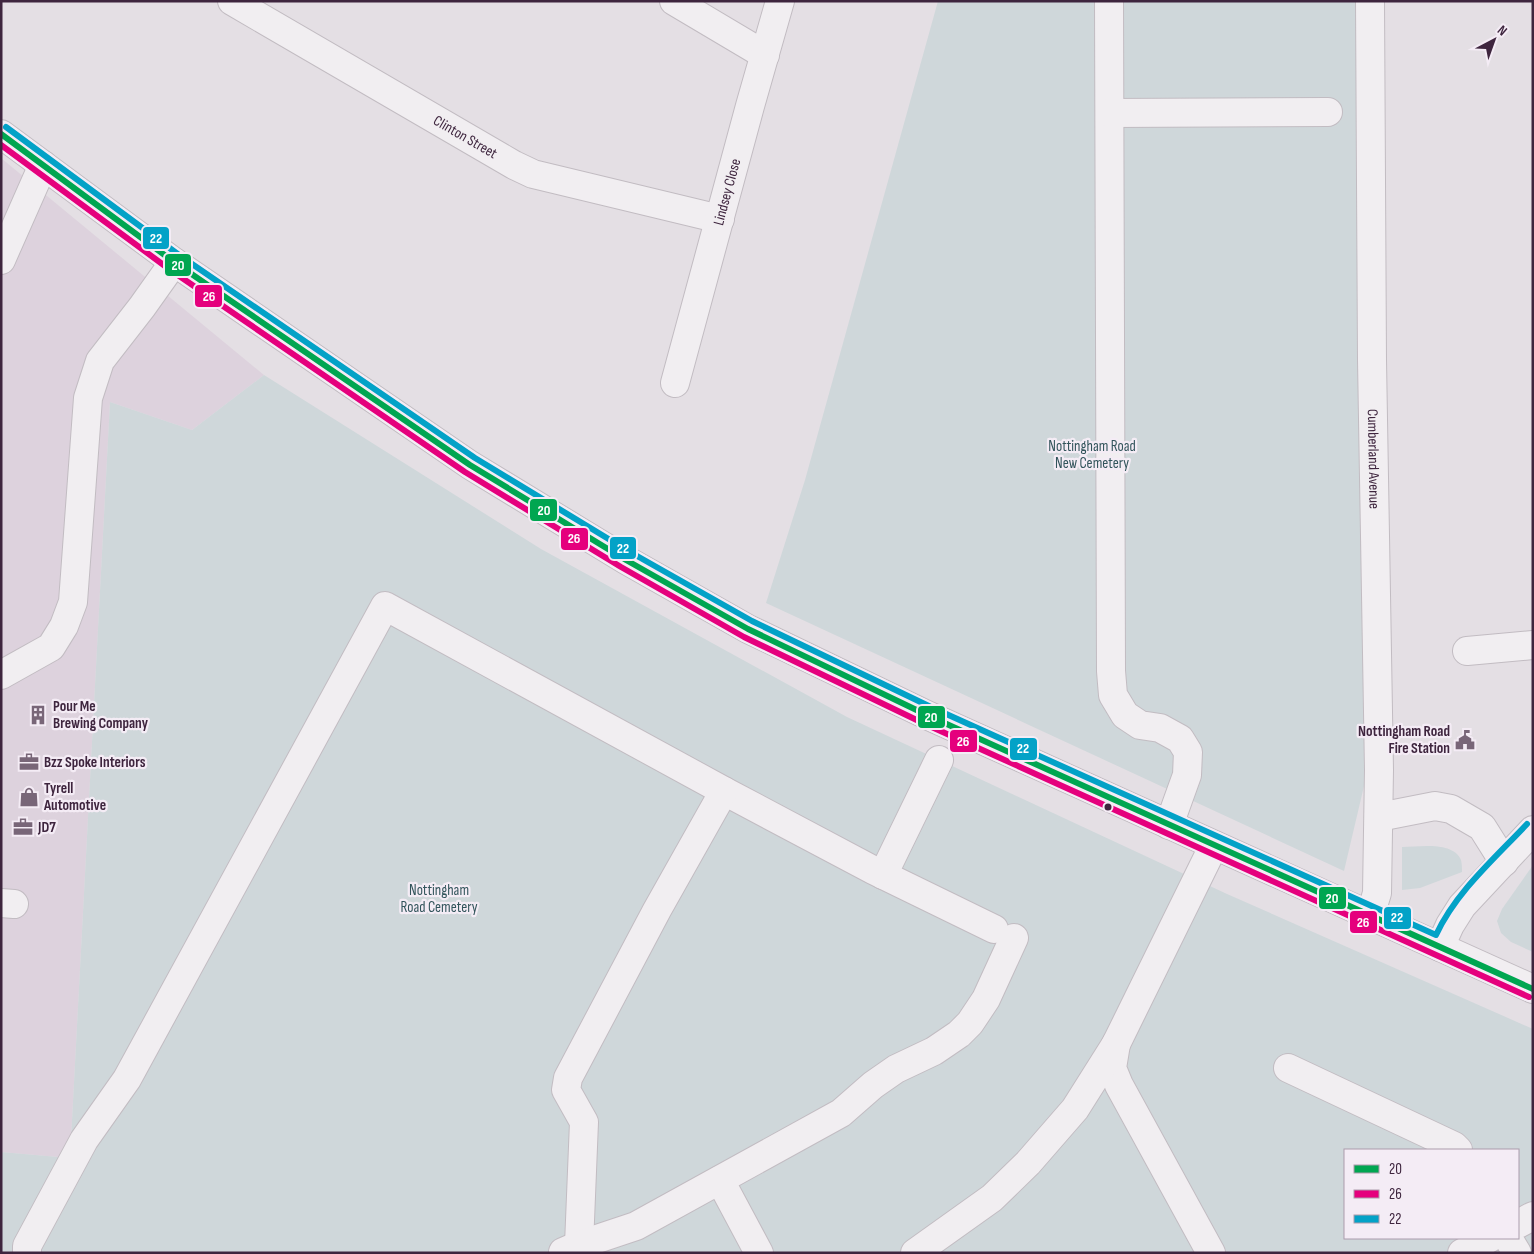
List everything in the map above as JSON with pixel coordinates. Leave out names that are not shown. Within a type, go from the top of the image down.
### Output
[{"type":"street","name":"Clinton Street","points":[[232,1],[527,171],[555,181],[720,219]]},
{"type":"street","points":[[674,1],[766,55]]},
{"type":"street","name":"Lindsey Close","points":[[675,383],[780,1]]},
{"type":"street","points":[[1109,1],[1111,671],[1114,695],[1125,715],[1140,725],[1160,728],[1180,739],[1188,752],[1187,775],[1169,825]]},
{"type":"street","name":"Cumberland Avenue","points":[[1370,1],[1372,350],[1379,817],[1377,893],[1370,916]]},
{"type":"street","points":[[1110,113],[1328,112]]},
{"type":"street","points":[[1,134],[174,262],[470,465],[626,560],[748,630],[929,716],[1533,989]]},
{"type":"street","points":[[1,260],[43,165]]},
{"type":"street","points":[[1,675],[51,647],[64,626],[73,602],[88,398],[100,361],[174,262]]},
{"type":"street","points":[[27,1253],[27,1246],[84,1140],[127,1079],[385,606],[724,791],[883,875],[1004,934],[986,999],[970,1023],[959,1034],[934,1051],[896,1070],[873,1085],[840,1113],[720,1180],[636,1226],[570,1249],[584,1122],[566,1090],[568,1078],[724,791]]},
{"type":"street","points":[[1467,651],[1533,645]]},
{"type":"street","points":[[883,875],[939,760]]},
{"type":"street","points":[[1379,817],[1435,806],[1451,809],[1482,827],[1504,862]]},
{"type":"street","points":[[1440,947],[1450,925],[1462,906],[1532,834]]},
{"type":"street","points":[[915,1253],[992,1198],[1028,1163],[1075,1109],[1116,1044],[1214,845]]},
{"type":"street","points":[[1116,1044],[1112,1068],[1119,1085],[1211,1253]]},
{"type":"street","points":[[1288,1068],[1457,1149]]},
{"type":"street","points":[[720,1180],[759,1253]]},
{"type":"street","points":[[1519,1223],[1533,1216]]},
{"type":"street","points":[[1462,1253],[1488,1239]]},
{"type":"street","points":[[1509,1239],[1517,1253]]},
{"type":"shaded area","points":[[1,158],[264,375],[192,430],[110,402],[70,1158],[1,1152]]},
{"type":"green space","name":"Nottingham Road New Cemetery","points":[[938,1],[1356,1],[1368,769],[1344,871],[766,603],[805,480]]},
{"type":"green space","name":"Nottingham Road Cemetery","points":[[264,375],[541,549],[847,717],[1227,894],[1533,1029],[1533,1253],[1,1253],[1,1152],[70,1158],[110,402],[192,430]]},
{"type":"green space","points":[[1435,846],[1451,850],[1461,860],[1462,872],[1420,888],[1402,890],[1402,847]]},
{"type":"green space","points":[[1533,865],[1533,952],[1511,942],[1501,933],[1497,921],[1502,909]]},
{"type":"transit line","name":"22","points":[[6,127],[179,255],[475,458],[630,552],[752,621],[933,708],[1436,935],[1444,919],[1465,890],[1527,824]]},
{"type":"transit line","name":"20","points":[[1,134],[174,262],[470,465],[626,560],[748,629],[929,716],[1533,989]]},
{"type":"transit line","name":"26","points":[[1,145],[169,269],[465,472],[621,567],[744,637],[925,724],[1529,997]]},
{"type":"place","name":"Pour Me Brewing Company","points":[[38,715]]},
{"type":"place","name":"Nottingham Road Fire Station","points":[[1465,740]]},
{"type":"place","name":"Bzz Spoke Interiors","points":[[29,762]]},
{"type":"place","name":"Tyrell Automotive","points":[[29,797]]},
{"type":"place","name":"JD7","points":[[23,827]]}]
